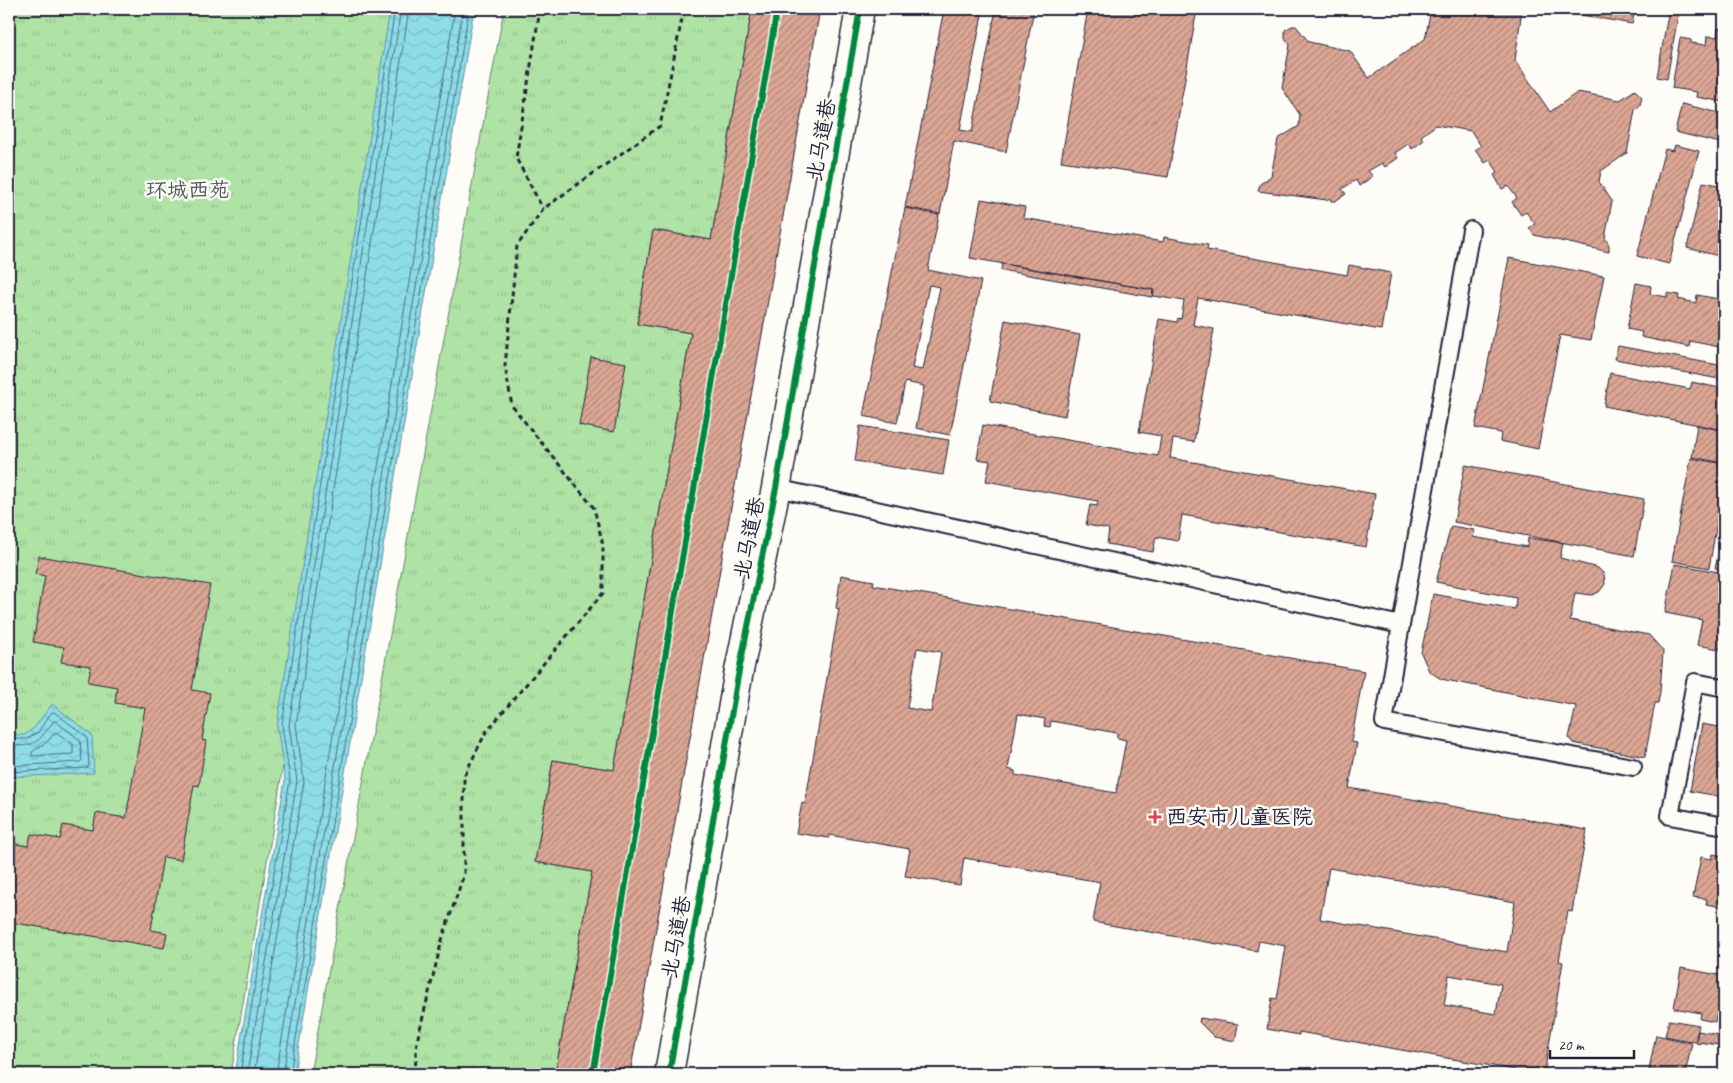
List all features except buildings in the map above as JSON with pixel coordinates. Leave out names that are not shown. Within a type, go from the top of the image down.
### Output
[{"type":"street","name":"北马道巷","points":[[669,1074],[738,676],[776,488],[860,9]]},
{"type":"lane","points":[[1471,230],[1384,722],[1633,767]]},
{"type":"lane","points":[[776,488],[1401,624]]},
{"type":"lane","points":[[1724,688],[1696,682],[1670,816],[1724,826]]},
{"type":"path","points":[[540,9],[516,158],[543,209]]},
{"type":"path","points":[[415,1074],[417,1041],[442,940],[464,874],[464,776],[486,732],[603,593],[603,545],[594,508],[512,406],[505,366],[517,246],[543,209],[660,126],[684,9]]},
{"type":"green space","name":"环城西苑","points":[[9,9],[396,9],[280,785],[231,1074],[9,1074]]},
{"type":"green space","points":[[504,9],[752,9],[711,240],[653,230],[637,324],[691,333],[614,770],[553,760],[535,862],[592,872],[555,1074],[310,1074]]},
{"type":"water","points":[[390,9],[474,9],[294,1074],[235,1074],[285,780],[277,726]]},
{"type":"water","points":[[52,704],[92,735],[94,773],[9,777],[9,734],[24,735],[34,728]]},
{"type":"cycle path","points":[[593,1074],[777,9]]},
{"type":"cycle path","points":[[669,1074],[738,676],[776,488],[860,9]]},
{"type":"place","name":"西安市儿童医院","points":[[1155,817]]}]
